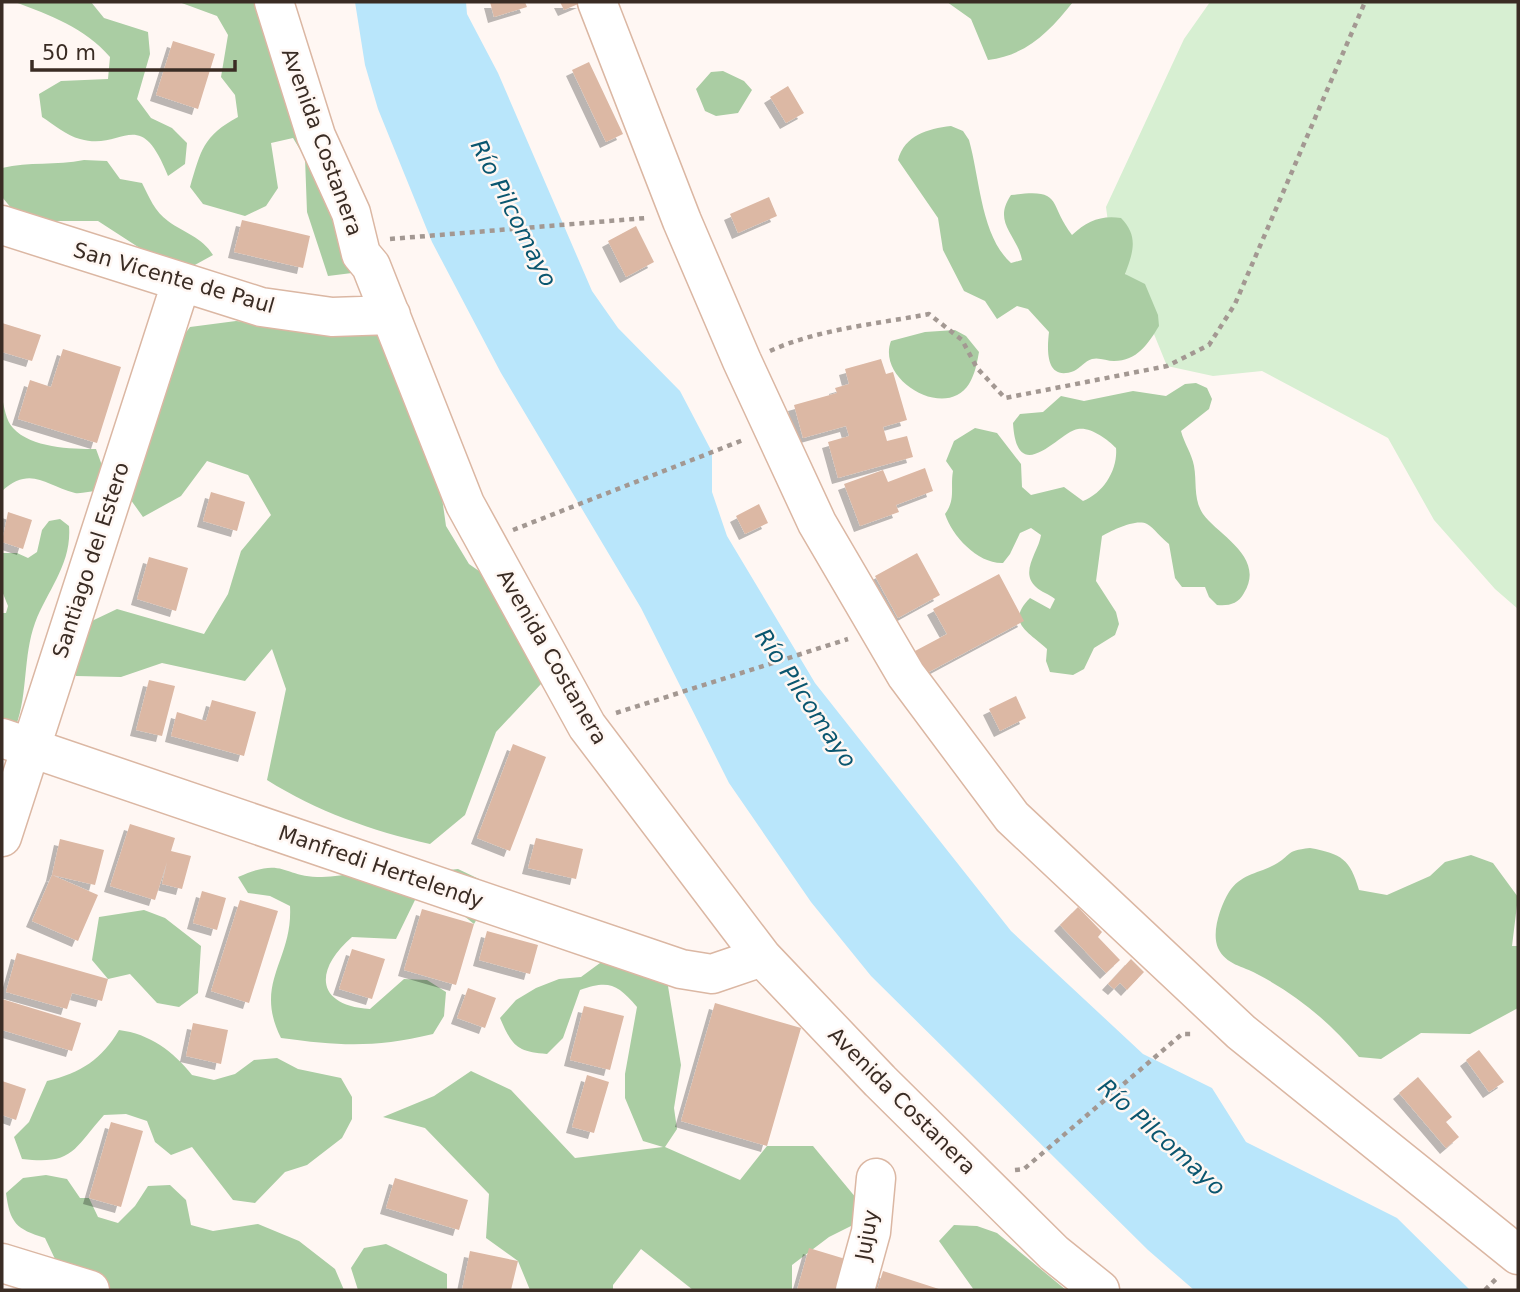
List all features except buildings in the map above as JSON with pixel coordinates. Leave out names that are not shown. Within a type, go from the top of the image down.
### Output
[{"type":"street","name":"Avenida Costanera","points":[[274,2],[316,136],[351,213],[361,254],[371,265],[465,504],[587,726],[762,957],[880,1081],[1044,1243],[1100,1290]]},
{"type":"street","points":[[597,2],[682,221],[773,428],[817,523],[906,675],[1012,817],[1241,1032],[1507,1267]]},
{"type":"street","name":"San Vicente de Paul","points":[[2,225],[181,283],[273,309],[332,317],[391,315]]},
{"type":"street","name":"Santiago del Estero","points":[[2,836],[16,743],[181,283]]},
{"type":"street","name":"Manfredi Hertelendy","points":[[16,743],[681,969],[712,974],[762,957]]},
{"type":"street","name":"Jujuy","points":[[856,1290],[871,1233],[876,1178]]},
{"type":"street","points":[[2,1263],[90,1290]]},
{"type":"path","points":[[743,361],[787,344],[929,314],[962,341],[977,368],[1005,398],[1167,366],[1209,345],[1236,304],[1365,2]]},
{"type":"path","points":[[389,239],[635,216]]},
{"type":"path","points":[[485,542],[773,428]]},
{"type":"path","points":[[613,714],[850,638]]},
{"type":"path","points":[[1024,1169],[1182,1034]]},
{"type":"path","points":[[1485,1290],[1507,1267]]},
{"type":"green space","points":[[15,2],[91,2],[104,18],[148,32],[150,54],[137,99],[151,118],[172,128],[187,143],[185,164],[168,176],[158,154],[148,141],[139,136],[129,135],[95,141],[80,139],[65,133],[42,117],[39,94],[61,81],[108,79],[110,57],[78,30],[54,17]]},
{"type":"green space","points":[[179,2],[258,2],[352,273],[328,276],[307,212],[305,158],[293,138],[271,143],[278,188],[266,206],[245,216],[203,204],[190,187],[205,145],[217,131],[238,117],[235,95],[221,77],[228,35],[217,16]]},
{"type":"green space","points":[[947,2],[1073,2],[1046,32],[1026,47],[988,60],[971,19]]},
{"type":"green space","points":[[1210,2],[1518,2],[1518,609],[1495,589],[1434,520],[1388,438],[1262,371],[1213,376],[1167,366],[1136,290],[1112,253],[1106,207],[1184,39]]},
{"type":"green space","points":[[723,71],[744,81],[752,90],[738,113],[716,116],[705,111],[696,89],[711,72]]},
{"type":"green space","points":[[951,126],[963,131],[969,140],[987,222],[1001,252],[1011,263],[1022,260],[1005,221],[1004,213],[1011,195],[1028,193],[1047,196],[1072,235],[1083,226],[1107,217],[1121,218],[1127,225],[1133,245],[1125,274],[1145,284],[1158,315],[1159,326],[1151,339],[1135,355],[1114,361],[1095,359],[1087,361],[1074,371],[1058,372],[1053,368],[1048,355],[1049,332],[1028,309],[1017,306],[997,319],[985,301],[964,291],[943,250],[938,218],[898,160],[901,151],[918,135]]},
{"type":"green space","points":[[84,160],[107,161],[120,179],[142,183],[159,213],[198,239],[213,255],[193,266],[152,256],[98,221],[31,221],[12,209],[2,197],[2,168]]},
{"type":"green space","points":[[236,321],[371,332],[410,356],[428,398],[446,526],[469,564],[506,590],[556,668],[496,732],[465,815],[430,844],[345,819],[267,780],[286,689],[272,649],[245,681],[162,663],[121,677],[76,676],[75,629],[117,609],[204,634],[228,594],[241,551],[271,515],[248,475],[207,461],[181,496],[143,517],[128,496],[162,364],[190,327]]},
{"type":"green space","points":[[955,330],[966,336],[979,352],[969,384],[958,394],[945,398],[930,397],[903,382],[889,356],[891,341],[925,332]]},
{"type":"green space","points":[[1196,383],[1207,388],[1212,399],[1209,409],[1181,431],[1193,462],[1200,508],[1210,522],[1237,548],[1249,568],[1249,580],[1244,593],[1233,604],[1217,605],[1209,597],[1205,587],[1182,587],[1175,578],[1169,544],[1150,526],[1137,523],[1117,528],[1102,536],[1096,581],[1116,612],[1119,624],[1115,635],[1094,648],[1084,669],[1073,675],[1050,672],[1046,661],[1047,649],[1022,627],[1020,621],[1023,607],[1030,598],[1050,609],[1055,599],[1036,587],[1029,575],[1031,561],[1041,535],[1031,528],[1020,533],[1003,563],[984,559],[967,547],[945,514],[952,498],[953,471],[946,461],[954,441],[975,428],[997,433],[1021,464],[1022,487],[1031,495],[1064,487],[1083,501],[1097,492],[1108,479],[1115,464],[1116,448],[1093,432],[1078,429],[1040,452],[1031,455],[1022,452],[1016,443],[1013,423],[1020,414],[1043,412],[1061,396],[1084,401],[1133,391],[1166,396],[1185,384]]},
{"type":"green space","points":[[2,397],[13,428],[30,440],[52,446],[96,449],[104,471],[98,491],[75,493],[30,478],[12,483],[2,491]]},
{"type":"green space","points":[[60,519],[69,526],[67,552],[31,636],[16,726],[2,732],[2,613],[6,613],[8,606],[2,591],[2,553],[17,553],[28,558],[37,552],[42,530],[49,521]]},
{"type":"green space","points":[[1310,848],[1330,853],[1343,860],[1352,871],[1359,890],[1387,895],[1430,876],[1445,862],[1471,855],[1493,863],[1518,897],[1512,946],[1518,946],[1518,1008],[1470,1034],[1421,1033],[1381,1059],[1359,1057],[1325,1021],[1299,1000],[1221,954],[1216,942],[1216,927],[1220,911],[1234,886],[1244,878],[1280,862],[1292,852]]},
{"type":"green space","points":[[393,864],[413,874],[458,869],[479,879],[488,900],[474,924],[447,907],[415,900],[396,939],[352,937],[331,961],[326,984],[338,1001],[370,1009],[404,979],[427,980],[446,992],[444,1016],[433,1034],[375,1044],[321,1043],[281,1038],[273,1019],[272,986],[286,942],[290,906],[270,896],[248,893],[238,877],[265,868],[274,868],[309,876],[331,877]]},
{"type":"green space","points":[[144,910],[165,918],[201,946],[198,993],[179,1007],[157,1003],[130,974],[108,979],[92,960],[99,917]]},
{"type":"green space","points":[[623,955],[666,974],[681,1065],[674,1108],[677,1129],[665,1147],[740,1180],[767,1146],[813,1146],[871,1216],[829,1237],[792,1265],[792,1290],[693,1290],[641,1249],[613,1285],[613,1290],[530,1290],[518,1261],[486,1238],[489,1194],[425,1128],[383,1117],[434,1096],[471,1071],[511,1090],[575,1158],[663,1147],[643,1141],[625,1098],[625,1074],[637,1007],[624,993],[606,985],[580,990],[563,1038],[547,1054],[517,1046],[500,1018],[516,1000],[536,988],[559,979],[581,977],[600,963]]},
{"type":"green space","points":[[119,1030],[151,1040],[169,1051],[192,1075],[214,1080],[235,1074],[254,1060],[277,1058],[298,1069],[341,1078],[352,1097],[352,1119],[342,1138],[307,1165],[285,1172],[255,1203],[233,1200],[192,1147],[171,1155],[155,1142],[147,1121],[126,1114],[104,1115],[78,1146],[62,1157],[52,1160],[22,1159],[14,1137],[29,1122],[47,1081],[70,1074],[98,1057]]},
{"type":"green space","points":[[46,1175],[67,1179],[80,1198],[89,1198],[98,1217],[118,1223],[135,1206],[148,1186],[170,1185],[186,1200],[191,1225],[213,1231],[258,1224],[299,1241],[335,1269],[344,1290],[29,1290],[55,1259],[45,1238],[21,1228],[12,1218],[6,1193],[23,1178]]},
{"type":"green space","points":[[954,1225],[977,1226],[997,1233],[1066,1290],[974,1290],[939,1241]]},
{"type":"green space","points":[[386,1244],[447,1274],[447,1290],[358,1290],[351,1268],[364,1248]]},
{"type":"water","name":"Río Pilcomayo","points":[[355,2],[466,2],[467,14],[498,73],[592,291],[618,328],[680,391],[712,452],[712,492],[727,536],[815,683],[1011,931],[1143,1054],[1212,1088],[1246,1142],[1397,1218],[1470,1290],[1194,1290],[1148,1250],[871,976],[811,902],[729,783],[641,608],[501,373],[432,242],[378,109],[365,65]]}]
